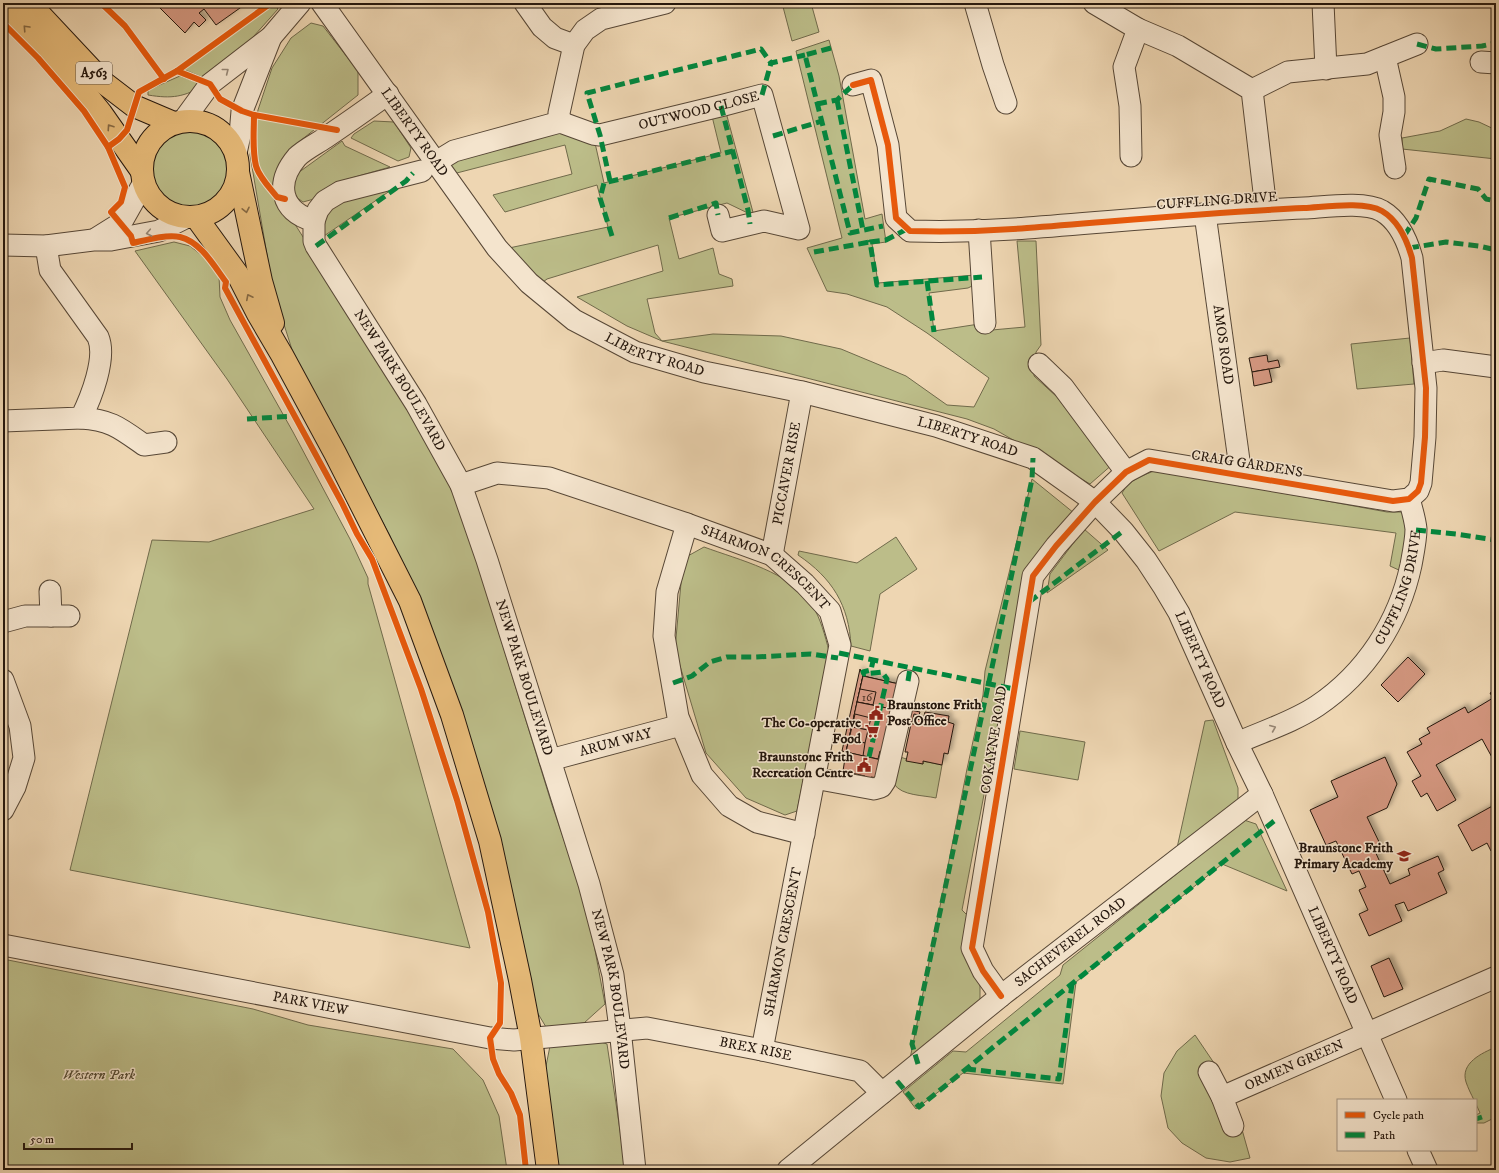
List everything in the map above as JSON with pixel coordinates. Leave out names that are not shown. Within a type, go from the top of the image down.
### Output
[{"type":"highway","name":"A563","points":[[3,3],[101,112],[142,177]]},
{"type":"highway","name":"A563","points":[[29,3],[104,83],[134,106],[178,122]]},
{"type":"highway","points":[[237,162],[236,185],[230,197],[221,207],[210,214],[191,217],[171,214],[159,207],[149,196],[142,177],[143,155],[150,141],[160,130],[178,122],[196,121],[209,125],[221,132],[230,141],[237,162],[261,280],[282,355]]},
{"type":"highway","points":[[191,217],[238,275],[334,453],[410,601],[452,715],[490,841],[531,1038],[548,1170]]},
{"type":"street","points":[[178,122],[210,84],[271,37],[300,3]]},
{"type":"street","name":"LIBERTY ROAD","points":[[322,3],[388,94],[429,167],[497,248],[529,283],[574,320],[635,352],[658,360],[704,372],[802,392],[936,426],[1033,458],[1095,502],[1123,531],[1146,560],[1164,586],[1179,613],[1262,794],[1396,1099]]},
{"type":"street","points":[[525,3],[542,27],[555,38],[574,45]]},
{"type":"street","points":[[429,167],[454,151],[560,122],[559,113],[574,45],[586,30],[601,19],[665,3]]},
{"type":"street","points":[[975,3],[1006,103]]},
{"type":"street","points":[[1094,3],[1138,29],[1178,46],[1252,90]]},
{"type":"street","points":[[1323,3],[1326,69]]},
{"type":"street","points":[[1131,156],[1130,106],[1124,67],[1138,29]]},
{"type":"street","points":[[237,162],[242,111],[271,37]]},
{"type":"street","points":[[1252,90],[1288,72],[1367,64],[1417,44]]},
{"type":"street","points":[[1385,57],[1394,97],[1394,112],[1390,135],[1395,168]]},
{"type":"street","name":"CUFFLING DRIVE","points":[[862,83],[888,145],[896,218],[910,231],[943,232],[1026,228],[1266,209],[1363,205],[1382,211],[1396,223],[1406,239],[1412,258],[1425,395],[1421,483],[1418,491],[1409,499],[1416,530],[1410,572],[1401,600],[1391,624],[1378,645],[1349,679],[1330,696],[1317,706],[1298,717],[1238,743]]},
{"type":"street","points":[[1252,90],[1266,209]]},
{"type":"street","points":[[314,222],[294,212],[285,199],[285,176],[298,156],[388,94]]},
{"type":"street","name":"OUTWOOD CLOSE","points":[[560,122],[593,134],[600,135],[762,95],[799,229],[764,221],[722,231],[718,215]]},
{"type":"street","name":"NEW PARK BOULEVARD","points":[[429,167],[340,192],[325,201],[318,210],[314,222],[316,246],[416,404],[461,485],[487,560],[589,884],[613,975],[635,1170]]},
{"type":"street","points":[[93,240],[121,223],[142,177]]},
{"type":"street","name":"AMOS ROAD","points":[[1205,214],[1241,475]]},
{"type":"street","points":[[3,245],[46,246],[93,240],[112,240],[159,231],[191,217]]},
{"type":"street","points":[[979,230],[985,323]]},
{"type":"street","points":[[46,246],[50,270],[94,331],[101,344],[99,366],[89,403],[81,418]]},
{"type":"street","points":[[1423,363],[1443,360],[1496,367]]},
{"type":"street","points":[[1039,364],[1062,387],[1126,472]]},
{"type":"street","name":"PICCAVER RISE","points":[[772,555],[802,392]]},
{"type":"street","points":[[3,421],[81,418],[98,419],[115,425],[144,444],[166,442]]},
{"type":"street","name":"CRAIG GARDENS","points":[[1095,502],[1126,472],[1149,460],[1393,501],[1409,499]]},
{"type":"street","name":"SHARMON CRESCENT","points":[[461,485],[497,473],[549,478],[687,524],[772,555],[805,584],[830,611],[840,645],[762,1050]]},
{"type":"street","name":"COKAYNE ROAD","points":[[1001,996],[983,971],[972,948],[1033,576],[1056,546],[1095,502]]},
{"type":"street","name":"SHARMON CRESCENT","points":[[687,524],[667,592],[664,636],[678,717],[681,725],[702,775],[729,806],[757,822],[804,834]]},
{"type":"street","points":[[3,622],[25,616],[60,616],[50,591]]},
{"type":"street","points":[[3,680],[20,726],[24,758],[16,787],[3,810]]},
{"type":"street","points":[[814,778],[874,789],[883,784],[885,781],[908,681]]},
{"type":"street","name":"ARUM WAY","points":[[550,760],[681,725]]},
{"type":"street","name":"SACHEVEREL ROAD","points":[[788,1170],[1001,996],[1262,794]]},
{"type":"street","name":"PARK VIEW","points":[[3,945],[490,1038],[514,1040],[620,1029]]},
{"type":"street","name":"ORMEN GREEN","points":[[1222,1097],[1496,977]]},
{"type":"street","name":"BREX RISE","points":[[620,1029],[647,1028],[860,1071],[882,1093]]},
{"type":"street","points":[[1209,1072],[1222,1097],[1233,1126]]},
{"type":"street","points":[[1418,1151],[1427,1170]]},
{"type":"green space","points":[[782,3],[811,3],[819,32],[792,41]]},
{"type":"green space","points":[[274,4],[278,9],[238,54],[211,81],[183,69]]},
{"type":"green space","points":[[311,23],[323,26],[358,71],[358,95],[295,145],[284,207],[371,344],[455,490],[552,805],[587,907],[605,1004],[584,1023],[546,1027],[537,1012],[451,692],[390,536],[295,359],[273,290],[250,155],[258,110],[272,68],[291,38]]},
{"type":"green space","points":[[829,40],[839,76],[865,219],[882,214],[886,242],[872,244],[878,283],[975,275],[974,285],[968,288],[929,293],[934,331],[979,324],[981,331],[1025,327],[1017,241],[1036,241],[1041,345],[1036,352],[1034,376],[1057,397],[1093,444],[1114,463],[1090,484],[994,429],[967,419],[662,341],[713,334],[781,336],[841,349],[906,376],[947,405],[974,407],[989,378],[927,333],[887,307],[847,294],[827,291],[807,248],[842,238],[796,51]]},
{"type":"green space","points":[[180,76],[205,85],[191,92],[178,96],[164,97],[148,95],[148,90]]},
{"type":"green space","points":[[724,105],[754,216],[727,203],[669,218],[679,259],[713,248],[719,274],[732,279],[733,286],[647,299],[655,333],[662,341],[627,326],[577,297],[663,271],[658,245],[547,279],[543,282],[509,248],[608,227],[597,185],[505,212],[493,195],[572,174],[565,145],[449,175],[436,162],[560,122],[593,134],[604,183],[721,153],[710,108]]},
{"type":"green space","points":[[1466,119],[1479,122],[1496,130],[1496,159],[1402,149],[1402,138],[1440,131]]},
{"type":"green space","points":[[374,121],[394,122],[411,148],[409,157],[398,161],[351,138],[354,134]]},
{"type":"green space","points":[[189,130],[204,133],[211,137],[221,147],[225,154],[228,169],[225,184],[221,191],[211,201],[204,205],[189,208],[174,205],[167,201],[157,191],[153,184],[150,169],[153,154],[157,147],[167,137],[174,133]]},
{"type":"green space","points":[[342,141],[345,146],[390,167],[334,183],[314,199],[303,202],[292,194],[291,178]]},
{"type":"green space","points":[[397,186],[324,236],[322,225],[331,203]]},
{"type":"green space","points":[[174,242],[190,246],[204,257],[219,276],[220,297],[230,320],[293,432],[350,539],[368,578],[368,584],[470,948],[70,870],[152,540],[209,542],[314,509],[227,379],[135,251]]},
{"type":"green space","points":[[1410,338],[1414,384],[1357,389],[1351,344]]},
{"type":"green space","points":[[1157,470],[1387,512],[1403,512],[1410,533],[1401,571],[1390,566],[1396,533],[1235,512],[1159,551],[1122,493],[1132,481]]},
{"type":"green space","points":[[1032,479],[1074,513],[1028,568],[991,781],[986,784],[962,910],[969,917],[980,984],[980,1001],[910,1059],[983,695],[985,671]]},
{"type":"green space","points":[[1084,529],[1108,550],[1047,593],[1050,574]]},
{"type":"green space","points":[[896,537],[917,569],[880,594],[870,651],[851,646],[847,618],[836,594],[820,573],[798,555],[799,551],[857,563]]},
{"type":"green space","points":[[704,547],[763,568],[791,584],[803,594],[812,605],[818,616],[824,634],[829,651],[797,811],[785,815],[746,798],[706,753],[675,649],[681,583],[686,557]]},
{"type":"green space","points":[[1213,720],[1238,788],[1238,801],[1177,848],[1205,721]]},
{"type":"green space","points":[[1020,731],[1085,742],[1078,780],[1014,769]]},
{"type":"green space","points":[[900,757],[923,764],[923,761],[942,765],[936,798],[907,793],[902,791],[894,784]]},
{"type":"green space","points":[[1244,820],[1256,824],[1287,891],[1222,864],[1076,982],[1063,1084],[963,1073],[916,1109],[903,1092],[953,1051],[966,1052],[1060,975],[1063,965]]},
{"type":"green space","name":"Western Park","points":[[3,959],[253,1009],[308,1025],[453,1049],[483,1080],[499,1116],[507,1170],[3,1170]]},
{"type":"green space","points":[[1195,1035],[1214,1063],[1209,1072],[1241,1126],[1250,1158],[1230,1162],[1206,1158],[1182,1143],[1168,1128],[1161,1096],[1164,1073],[1177,1051]]},
{"type":"green space","points":[[594,1040],[607,1044],[626,1170],[551,1170],[545,1071],[550,1046]]},
{"type":"green space","points":[[1496,1047],[1496,1117],[1484,1123],[1477,1123],[1477,1114],[1480,1113],[1477,1106],[1477,1099],[1474,1099],[1466,1082],[1465,1075],[1469,1064],[1485,1052]]},
{"type":"building","points":[[155,3],[247,3],[216,25],[204,9],[199,13],[206,20],[199,27],[194,22],[185,33]]},
{"type":"building","points":[[1267,355],[1268,362],[1278,360],[1280,367],[1252,372],[1249,358]]},
{"type":"building","points":[[1269,369],[1272,382],[1254,386],[1252,372]]},
{"type":"building","points":[[1408,657],[1425,674],[1398,702],[1381,685]]},
{"type":"building","points":[[860,669],[863,676],[846,752],[842,751]]},
{"type":"building","name":"The Co-operative Food","points":[[863,676],[899,684],[887,753],[880,751],[878,759],[846,752]]},
{"type":"building","points":[[863,676],[879,680],[876,692],[860,689]]},
{"type":"building","points":[[863,676],[899,684],[897,710],[857,702]]},
{"type":"building","points":[[860,689],[876,692],[873,705],[857,702]]},
{"type":"building","points":[[1496,690],[1496,760],[1494,761],[1482,739],[1436,765],[1456,800],[1437,811],[1427,793],[1421,797],[1412,781],[1421,776],[1407,752],[1422,744],[1419,739],[1430,733],[1427,728],[1465,707],[1468,713],[1493,698],[1490,693]]},
{"type":"building","points":[[857,702],[873,705],[871,718],[855,714]]},
{"type":"building","name":"The Co-operative Food","points":[[857,702],[897,710],[887,753],[880,751],[878,759],[846,752]]},
{"type":"building","points":[[910,710],[920,712],[919,715],[914,714],[912,722],[908,722]]},
{"type":"building","points":[[925,712],[949,716],[948,722],[954,724],[948,754],[944,753],[942,765],[923,761],[923,764],[906,761],[908,752],[905,752],[911,724],[915,724],[916,719],[923,720]]},
{"type":"building","points":[[855,714],[871,718],[868,730],[852,727]]},
{"type":"building","points":[[852,727],[868,730],[865,743],[849,739]]},
{"type":"building","points":[[849,739],[865,743],[863,756],[846,752]]},
{"type":"building","name":"Braunstone Frith Recreation Centre","points":[[846,752],[886,761],[878,778],[871,777],[870,779],[865,776],[843,771]]},
{"type":"building","points":[[1385,757],[1397,784],[1387,808],[1367,817],[1381,846],[1374,849],[1390,884],[1410,875],[1408,869],[1438,856],[1444,870],[1438,873],[1447,893],[1408,911],[1404,902],[1395,905],[1402,921],[1369,936],[1359,914],[1368,910],[1359,890],[1366,887],[1359,871],[1352,874],[1336,841],[1326,845],[1310,810],[1338,797],[1331,781]]},
{"type":"building","points":[[1496,804],[1496,848],[1491,851],[1487,843],[1472,851],[1458,825]]},
{"type":"building","points":[[1389,958],[1403,989],[1384,997],[1371,966]]},
{"type":"marked path","points":[[1417,44],[1436,49],[1482,46],[1496,43]]},
{"type":"marked path","points":[[831,48],[805,55],[850,233],[883,226]]},
{"type":"marked path","points":[[610,181],[600,135],[587,93],[761,49],[771,63]]},
{"type":"marked path","points":[[762,95],[771,63],[805,55]]},
{"type":"marked path","points":[[817,104],[837,100],[853,85]]},
{"type":"marked path","points":[[837,100],[863,230]]},
{"type":"marked path","points":[[721,106],[748,210],[750,224]]},
{"type":"marked path","points":[[773,136],[822,121]]},
{"type":"marked path","points":[[612,236],[600,198],[604,183],[733,151]]},
{"type":"marked path","points":[[316,246],[406,181],[413,173]]},
{"type":"marked path","points":[[1404,236],[1416,218],[1429,179],[1478,189],[1486,199],[1496,201]]},
{"type":"marked path","points":[[669,218],[716,203],[718,215]]},
{"type":"marked path","points":[[907,229],[886,240],[870,242],[877,285],[982,277]]},
{"type":"marked path","points":[[814,252],[870,242]]},
{"type":"marked path","points":[[1409,248],[1446,242],[1479,246],[1496,250]]},
{"type":"marked path","points":[[927,281],[934,332]]},
{"type":"marked path","points":[[247,419],[294,416]]},
{"type":"marked path","points":[[918,1064],[912,1044],[1032,479],[1033,458]]},
{"type":"marked path","points":[[1416,530],[1496,540]]},
{"type":"marked path","points":[[1029,602],[1123,531]]},
{"type":"marked path","points":[[839,653],[1014,689]]},
{"type":"marked path","points":[[673,683],[692,676],[710,662],[727,657],[811,654],[838,658]]},
{"type":"marked path","points":[[869,757],[887,679],[882,672],[864,674],[863,672],[871,670],[873,661]]},
{"type":"marked path","points":[[908,681],[910,668]]},
{"type":"marked path","points":[[897,1081],[919,1107],[1274,821]]},
{"type":"marked path","points":[[966,1069],[1059,1079],[1072,984]]},
{"type":"marked path","points":[[1477,1119],[1482,1117]]},
{"type":"cycle path","points":[[101,3],[125,26],[164,79]]},
{"type":"cycle path","points":[[108,147],[119,139],[127,130],[139,92],[177,71],[271,3]]},
{"type":"cycle path","points":[[3,23],[38,58],[84,111],[108,147],[125,187],[121,202],[111,212],[131,236],[133,243],[169,236],[180,237],[188,240],[201,249],[226,282],[225,288],[342,503],[357,534],[372,559],[421,689],[457,800],[488,912],[501,983],[500,1023],[490,1038],[493,1059],[499,1074],[511,1093],[520,1115],[526,1170]]},
{"type":"cycle path","points":[[177,71],[210,84],[220,99],[242,111],[254,115],[337,130]]},
{"type":"cycle path","points":[[853,85],[871,80],[888,145],[896,218],[910,231],[998,230],[1235,212],[1355,205],[1374,208],[1388,215],[1402,232],[1408,244],[1412,258],[1426,388],[1425,437],[1421,483],[1418,491],[1409,499],[1393,501],[1149,460],[1126,472],[1095,502],[1056,546],[1033,576],[972,948],[983,971],[1001,996]]},
{"type":"cycle path","points":[[254,115],[254,154],[257,170],[277,197],[285,199]]},
{"type":"place","name":"Braunstone Frith Post Office","points":[[876,713]]},
{"type":"place","name":"The Co-operative Food","points":[[872,731]]},
{"type":"place","name":"Braunstone Frith Recreation Centre","points":[[864,765]]},
{"type":"place","name":"Braunstone Frith Primary Academy","points":[[1404,856]]}]
